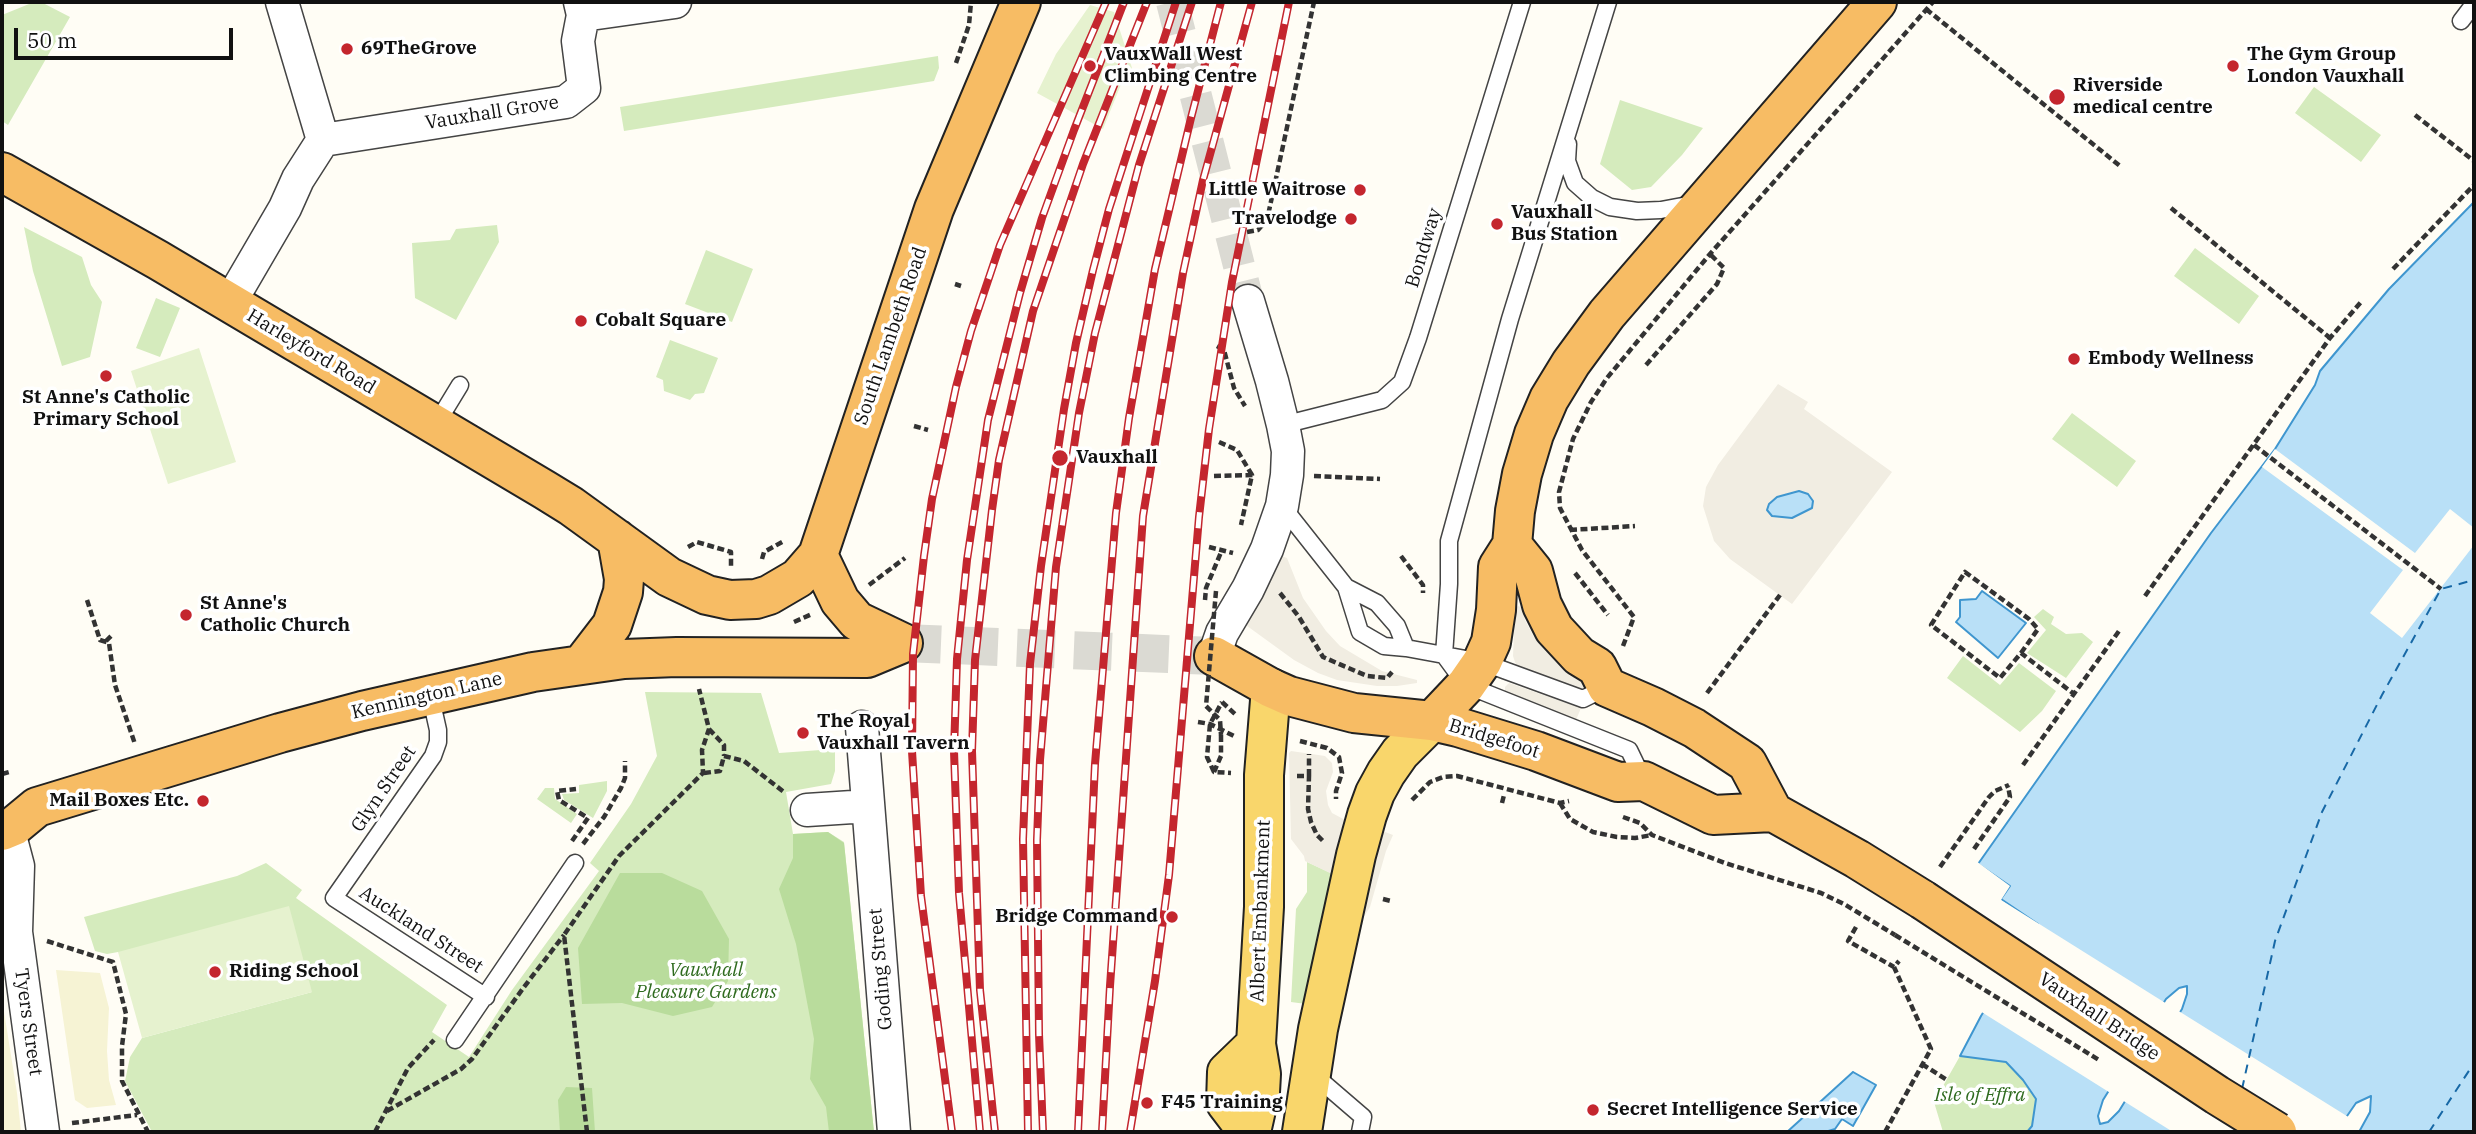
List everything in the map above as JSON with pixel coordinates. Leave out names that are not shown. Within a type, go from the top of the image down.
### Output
[{"type":"highway","name":"South Lambeth Road","points":[[818,555],[930,222],[1021,2]]},
{"type":"highway","points":[[1432,720],[1464,668],[1491,642],[1498,567],[1512,545],[1522,474],[1534,434],[1549,399],[1571,363],[1607,314],[1877,2]]},
{"type":"highway","name":"Harleyford Road","points":[[2,172],[158,260],[571,506],[668,577],[688,587],[730,600],[756,599],[769,595],[798,578],[818,555]]},
{"type":"highway","points":[[582,664],[612,625],[623,592],[624,579],[617,539]]},
{"type":"highway","points":[[1512,545],[1533,571],[1542,605],[1554,629],[1579,656],[1597,667],[1606,687],[1653,706],[1694,727],[1746,763],[1773,812]]},
{"type":"highway","name":"Kennington Lane","points":[[11,808],[279,733],[430,694],[533,672],[624,659],[704,656],[867,658],[903,643],[857,621],[840,601],[818,555]]},
{"type":"highway","name":"Bridgefoot","points":[[1214,656],[1271,688],[1343,711],[1432,720],[1489,736],[1618,782],[1644,781],[1713,815],[1773,812]]},
{"type":"highway","name":"Vauxhall Bridge","points":[[1773,812],[1923,900],[2277,1132]]},
{"type":"main road","name":"Albert Embankment","points":[[1249,1132],[1226,1103],[1227,1072],[1256,1044],[1264,907],[1264,775],[1271,688]]},
{"type":"main road","points":[[1303,1132],[1323,1008],[1356,855],[1375,793],[1400,753],[1432,720]]},
{"type":"street","points":[[229,304],[323,141],[282,2]]},
{"type":"street","name":"Vauxhall Grove","points":[[323,141],[566,102],[584,88],[578,41],[581,8],[675,2]]},
{"type":"street","points":[[1214,656],[1222,633],[1259,567],[1282,506],[1288,451],[1272,381],[1248,301]]},
{"type":"street","name":"Goding Street","points":[[862,727],[894,1132]]},
{"type":"street","points":[[807,810],[868,806]]},
{"type":"street","name":"Tyers Street","points":[[11,808],[18,866],[16,932],[56,1128]]},
{"type":"lane","name":"Bondway","points":[[1283,425],[1382,400],[1402,382],[1419,338],[1522,2]]},
{"type":"lane","points":[[1608,2],[1510,319],[1449,541],[1448,604],[1464,668],[1629,750],[1644,781]]},
{"type":"lane","points":[[2461,21],[2474,4]]},
{"type":"lane","points":[[1568,128],[1567,161],[1575,183],[1591,198],[1610,207],[1637,211],[1661,210],[1703,202]]},
{"type":"lane","points":[[435,426],[460,385]]},
{"type":"lane","points":[[1282,506],[1346,587],[1360,632],[1384,646],[1406,648],[1464,668],[1583,699],[1606,687]]},
{"type":"lane","points":[[1346,587],[1377,603],[1397,626],[1406,648]]},
{"type":"lane","name":"Glyn Street","points":[[334,898],[433,756],[438,742],[438,730],[430,694]]},
{"type":"lane","name":"Auckland Street","points":[[456,1040],[575,863]]},
{"type":"lane","name":"Auckland Street","points":[[334,898],[486,997]]},
{"type":"lane","points":[[1311,1073],[1363,1118],[1360,1132]]},
{"type":"path","points":[[1247,232],[1258,230],[1267,220],[1314,2]]},
{"type":"path","points":[[1621,652],[1634,617],[1602,578],[1570,530],[1560,508],[1559,492],[1573,439],[1591,401],[1607,377],[1710,254],[1933,2]]},
{"type":"path","points":[[1926,9],[2120,166]]},
{"type":"path","points":[[2415,116],[2474,161]]},
{"type":"path","points":[[2393,268],[2474,185]]},
{"type":"path","points":[[2171,208],[2330,338]]},
{"type":"path","points":[[1646,365],[1717,284],[1724,268],[1710,254]]},
{"type":"path","points":[[955,284],[961,286]]},
{"type":"path","points":[[2144,596],[2330,338],[2361,302]]},
{"type":"path","points":[[914,426],[928,430]]},
{"type":"path","points":[[1219,442],[1237,450],[1252,475],[1240,528]]},
{"type":"path","points":[[2254,445],[2441,589]]},
{"type":"path","points":[[1214,476],[1262,475]]},
{"type":"path","points":[[1302,475],[1380,479]]},
{"type":"path","points":[[1570,530],[1634,526]]},
{"type":"path","points":[[1232,562],[1237,541]]},
{"type":"path","points":[[688,547],[697,542],[731,552],[731,564]]},
{"type":"path","points":[[1401,556],[1423,585],[1423,597]]},
{"type":"path","points":[[863,590],[905,558]]},
{"type":"path","points":[[1965,572],[2029,619],[2038,629],[2021,653],[2000,678],[1931,625],[1965,572]]},
{"type":"path","points":[[1575,573],[1608,615]]},
{"type":"path","points":[[1275,586],[1299,617],[1322,657],[1367,676],[1387,678],[1392,672]]},
{"type":"path","points":[[1214,772],[1221,756],[1220,720],[1206,706],[1216,592]]},
{"type":"path","points":[[1707,694],[1780,595]]},
{"type":"path","points":[[86,600],[100,640],[109,643],[115,685],[138,751]]},
{"type":"path","points":[[2023,765],[2119,631]]},
{"type":"path","points":[[106,641],[111,636]]},
{"type":"path","points":[[2021,653],[2074,694]]},
{"type":"path","points":[[1320,665],[1322,657]]},
{"type":"path","points":[[387,1111],[461,1069],[472,1059],[619,856],[703,774],[720,771],[724,745],[709,729],[697,681]]},
{"type":"path","points":[[1214,772],[1207,757],[1210,724],[1222,702]]},
{"type":"path","points":[[1198,722],[1210,724],[1237,738]]},
{"type":"path","points":[[703,774],[702,750],[709,729]]},
{"type":"path","points":[[1289,738],[1327,748],[1339,757],[1342,773],[1336,791],[1339,803]]},
{"type":"path","points":[[1309,754],[1308,808],[1311,822],[1317,835],[1333,848]]},
{"type":"path","points":[[724,756],[744,761],[807,810]]},
{"type":"path","points":[[575,863],[575,855],[604,817],[621,788],[625,778],[625,761]]},
{"type":"path","points":[[1214,772],[1238,774]]},
{"type":"path","points":[[2,774],[11,808]]},
{"type":"path","points":[[1289,776],[1309,776]]},
{"type":"path","name":"Vauxhall Bridge","points":[[1409,805],[1430,782],[1457,776],[1560,803],[1570,818],[1593,832],[1635,838],[1652,835],[1754,874],[1821,892],[2109,1067]]},
{"type":"path","points":[[1940,867],[1990,797],[1995,791],[2008,785],[2010,797],[1974,849]]},
{"type":"path","points":[[567,848],[588,818],[559,800],[557,791],[576,789]]},
{"type":"path","points":[[1502,803],[1504,795]]},
{"type":"path","points":[[1383,899],[1391,901]]},
{"type":"path","points":[[1856,927],[1848,941],[1894,967],[1931,1049],[1885,1132]]},
{"type":"path","points":[[16,932],[113,962],[127,1014],[122,1046],[122,1082],[148,1132]]},
{"type":"path","points":[[564,935],[587,1132]]},
{"type":"path","points":[[1894,967],[1899,961]]},
{"type":"path","points":[[375,1132],[408,1068],[432,1040],[456,1040]]},
{"type":"path","points":[[1922,1064],[1947,1080]]},
{"type":"path","points":[[56,1128],[137,1115]]},
{"type":"shaded area","points":[[1778,384],[1808,402],[1804,409],[1892,472],[1792,604],[1730,559],[1714,541],[1703,506],[1706,487],[1718,465]]},
{"type":"shaded area","points":[[1279,555],[1287,558],[1303,598],[1340,646],[1382,671],[1417,680],[1417,683],[1377,686],[1337,680],[1294,660],[1243,623]]},
{"type":"shaded area","points":[[1518,606],[1523,608],[1525,620],[1534,637],[1588,685],[1585,691],[1516,665],[1513,656],[1515,609]]},
{"type":"shaded area","points":[[1509,683],[1581,708],[1576,720],[1510,696],[1505,692]]},
{"type":"shaded area","points":[[1291,751],[1325,756],[1332,763],[1333,772],[1326,791],[1328,805],[1332,813],[1347,821],[1334,875],[1305,861],[1291,839]]},
{"type":"shaded area","points":[[1380,830],[1393,835],[1370,907],[1362,920],[1359,913]]},
{"type":"shaded area","points":[[56,970],[100,973],[109,1008],[109,1080],[116,1105],[87,1108],[75,1100]]},
{"type":"shaded area","points":[[2,999],[17,1093],[21,1132],[2,1132]]},
{"type":"green space","points":[[34,2],[41,2],[70,17],[8,125],[2,121],[2,15]]},
{"type":"green space","name":"VauxWall West Climbing Centre","points":[[1090,5],[1114,12],[1132,68],[1126,72],[1103,129],[1037,93],[1056,54]]},
{"type":"green space","points":[[938,56],[939,68],[934,81],[624,131],[620,107]]},
{"type":"green space","points":[[2314,87],[2381,135],[2361,162],[2295,113]]},
{"type":"green space","points":[[1620,100],[1703,128],[1651,187],[1632,190],[1600,164]]},
{"type":"green space","points":[[497,225],[499,242],[456,320],[415,298],[412,243],[450,240],[456,229]]},
{"type":"green space","points":[[24,227],[82,257],[91,285],[102,302],[90,357],[62,366],[33,271]]},
{"type":"green space","points":[[2195,248],[2259,296],[2239,324],[2174,276]]},
{"type":"green space","points":[[706,250],[753,269],[732,322],[685,304]]},
{"type":"green space","points":[[156,298],[180,308],[160,357],[136,348]]},
{"type":"green space","points":[[670,340],[718,358],[704,393],[695,394],[690,400],[664,391],[663,380],[656,377]]},
{"type":"green space","points":[[199,348],[236,462],[168,484],[131,371]]},
{"type":"green space","points":[[2072,413],[2136,461],[2117,487],[2052,439]]},
{"type":"green space","points":[[2043,609],[2054,617],[2051,624],[2066,634],[2082,633],[2093,642],[2066,678],[2027,653],[2046,630],[2034,617]]},
{"type":"green space","points":[[1963,656],[2000,685],[2019,663],[2056,691],[2042,711],[2020,732],[1947,678]]},
{"type":"green space","name":"Vauxhall Pleasure Gardens","points":[[645,692],[761,693],[779,753],[835,749],[835,771],[831,784],[786,792],[793,834],[828,832],[844,842],[874,1132],[152,1132],[125,1081],[130,1057],[142,1038],[312,992],[118,952],[107,954],[95,951],[84,917],[237,876],[266,863],[302,890],[296,898],[447,1005],[432,1032],[469,1057],[512,990],[599,871],[590,863],[631,804],[657,756]]},
{"type":"green space","points":[[607,781],[607,791],[593,818],[564,800],[562,794],[579,793],[579,785]]},
{"type":"green space","points":[[545,788],[554,788],[555,799],[577,814],[571,823],[537,799]]},
{"type":"green space","points":[[828,832],[844,843],[874,1132],[829,1132],[826,1107],[810,1079],[814,1039],[796,944],[779,889],[793,858],[793,834]]},
{"type":"green space","points":[[1307,862],[1333,874],[1306,1004],[1291,1002],[1296,909],[1307,892]]},
{"type":"green space","points":[[620,873],[662,873],[702,891],[729,939],[728,981],[712,1007],[673,1016],[622,1003],[582,1004],[578,948]]},
{"type":"green space","name":"Riding School","points":[[289,906],[312,992],[142,1038],[118,952]]},
{"type":"green space","name":"Isle of Effra","points":[[1960,1056],[2006,1062],[2023,1080],[2036,1099],[2032,1126],[2027,1132],[1943,1132],[1934,1102]]},
{"type":"green space","points":[[566,1087],[592,1088],[595,1132],[560,1132],[558,1100]]},
{"type":"water","points":[[2474,202],[2474,1132],[2359,1132],[2370,1112],[2371,1096],[2356,1103],[2336,1132],[2027,1132],[2032,1126],[2036,1099],[2023,1080],[2006,1062],[1960,1056],[1981,1016],[2038,924],[2001,899],[2010,886],[1978,864],[2211,533],[2275,449],[2315,385],[2320,371],[2389,289]],"holes":[[[2187,986],[2182,1009],[2119,1111],[2108,1122],[2100,1124],[2098,1116],[2103,1100],[2166,999],[2179,988]]]},
{"type":"water","points":[[1799,491],[1808,494],[1813,501],[1812,508],[1792,518],[1772,516],[1767,510],[1777,497]]},
{"type":"water","points":[[1982,591],[2026,623],[1998,658],[1956,622],[1960,617],[1960,600],[1976,599]]},
{"type":"water","points":[[1853,1072],[1876,1085],[1853,1126],[1842,1119],[1835,1129],[1825,1132],[1787,1132]]},
{"type":"pier","points":[[2275,449],[2415,553],[2450,509],[2474,528],[2474,545],[2402,638],[2370,613],[2403,570],[2262,467]]},
{"type":"pier","points":[[1976,861],[2010,886],[2001,900],[2167,1004],[2112,1094],[1980,1011],[2033,925],[1998,902],[1997,898],[2005,887],[1976,866]]},
{"type":"pier","points":[[2177,1010],[2350,1118],[2341,1132],[2173,1132],[2122,1100]]},
{"type":"ferry route","points":[[2242,1089],[2275,941],[2322,812],[2382,695],[2441,589],[2474,580]]},
{"type":"ferry route","points":[[2429,1132],[2474,1063]]},
{"type":"tunnel","points":[[1172,2],[1248,301]]},
{"type":"tunnel","points":[[903,643],[1214,656]]},
{"type":"railway","points":[[952,1132],[921,896],[912,751],[913,654],[924,556],[932,499],[971,331],[1000,245],[1106,2]]},
{"type":"railway","points":[[980,1132],[959,893],[954,751],[957,659],[967,560],[988,420],[1020,293],[1042,218],[1124,2]]},
{"type":"railway","points":[[995,1132],[980,990],[972,751],[975,660],[992,510],[999,460],[1033,311],[1083,164],[1147,2]]},
{"type":"railway","points":[[1028,1132],[1023,839],[1030,664],[1041,566],[1064,409],[1093,270],[1109,209],[1176,2]]},
{"type":"railway","points":[[1043,1132],[1037,840],[1040,760],[1056,567],[1079,413],[1095,333],[1139,165],[1192,2]]},
{"type":"railway","points":[[1078,1132],[1095,764],[1116,513],[1129,418],[1155,269],[1221,2]]},
{"type":"railway","points":[[1102,1132],[1143,516],[1183,273],[1203,180],[1252,2]]},
{"type":"railway","points":[[1130,1132],[1169,875],[1209,429],[1232,282],[1289,2]]},
{"type":"place","name":"69TheGrove","points":[[347,49]]},
{"type":"place","name":"VauxWall West Climbing Centre","points":[[1090,66]]},
{"type":"place","name":"The Gym Group London Vauxhall","points":[[2233,66]]},
{"type":"place","name":"Riverside medical centre","points":[[2057,97]]},
{"type":"place","name":"Little Waitrose","points":[[1360,190]]},
{"type":"place","name":"Travelodge","points":[[1351,219]]},
{"type":"place","name":"Vauxhall Bus Station","points":[[1497,224]]},
{"type":"place","name":"Cobalt Square","points":[[581,321]]},
{"type":"place","name":"Embody Wellness","points":[[2074,359]]},
{"type":"place","name":"St Anne's Catholic Primary School","points":[[106,376]]},
{"type":"place","name":"Vauxhall","points":[[1060,458]]},
{"type":"place","name":"St Anne's Catholic Church","points":[[186,615]]},
{"type":"place","name":"The Royal Vauxhall Tavern","points":[[803,733]]},
{"type":"place","name":"Mail Boxes Etc.","points":[[203,801]]},
{"type":"place","name":"Bridge Command","points":[[1172,917]]},
{"type":"place","name":"Riding School","points":[[215,972]]},
{"type":"place","name":"F45 Training","points":[[1147,1103]]},
{"type":"place","name":"Secret Intelligence Service","points":[[1593,1110]]}]
